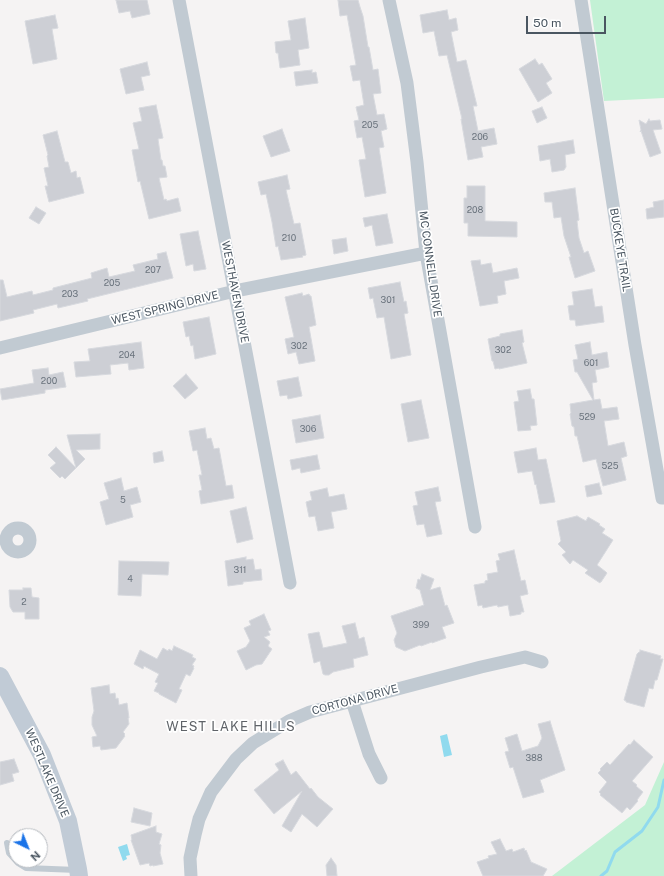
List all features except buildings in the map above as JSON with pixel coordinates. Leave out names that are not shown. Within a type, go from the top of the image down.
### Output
[{"type":"street","name":"WESTHAVEN DRIVE","points":[[179,0],[290,583]]},
{"type":"street","name":"MC CONNELL DRIVE","points":[[389,0],[407,83],[426,253],[475,527]]},
{"type":"street","name":"BUCKEYE TRAIL","points":[[581,0],[636,345],[662,498],[664,498]]},
{"type":"street","name":"WEST SPRING DRIVE","points":[[0,348],[235,291],[426,253]]},
{"type":"street","name":"CORTONA DRIVE","points":[[191,876],[190,858],[198,819],[211,792],[236,759],[253,743],[289,721],[310,712],[481,667],[525,657],[542,662]]},
{"type":"street","name":"WESTLAKE DRIVE","points":[[0,676],[45,762],[68,821],[78,873]]},
{"type":"street","points":[[352,701],[369,754],[381,778]]},
{"type":"lane","points":[[7,843],[9,853],[18,863],[26,868],[78,873]]},
{"type":"green space","points":[[590,0],[664,0],[664,98],[604,101]]},
{"type":"green space","points":[[664,762],[664,876],[552,876],[645,805]]},
{"type":"water","points":[[447,734],[452,755],[444,757],[440,736]]},
{"type":"water","points":[[127,844],[130,855],[126,856],[127,859],[123,861],[118,847]]},
{"type":"waterway","points":[[601,876],[607,871],[615,852],[642,831],[658,807],[664,780]]},
{"type":"district","name":"WEST LAKE HILLS","points":[[231,727]]}]
